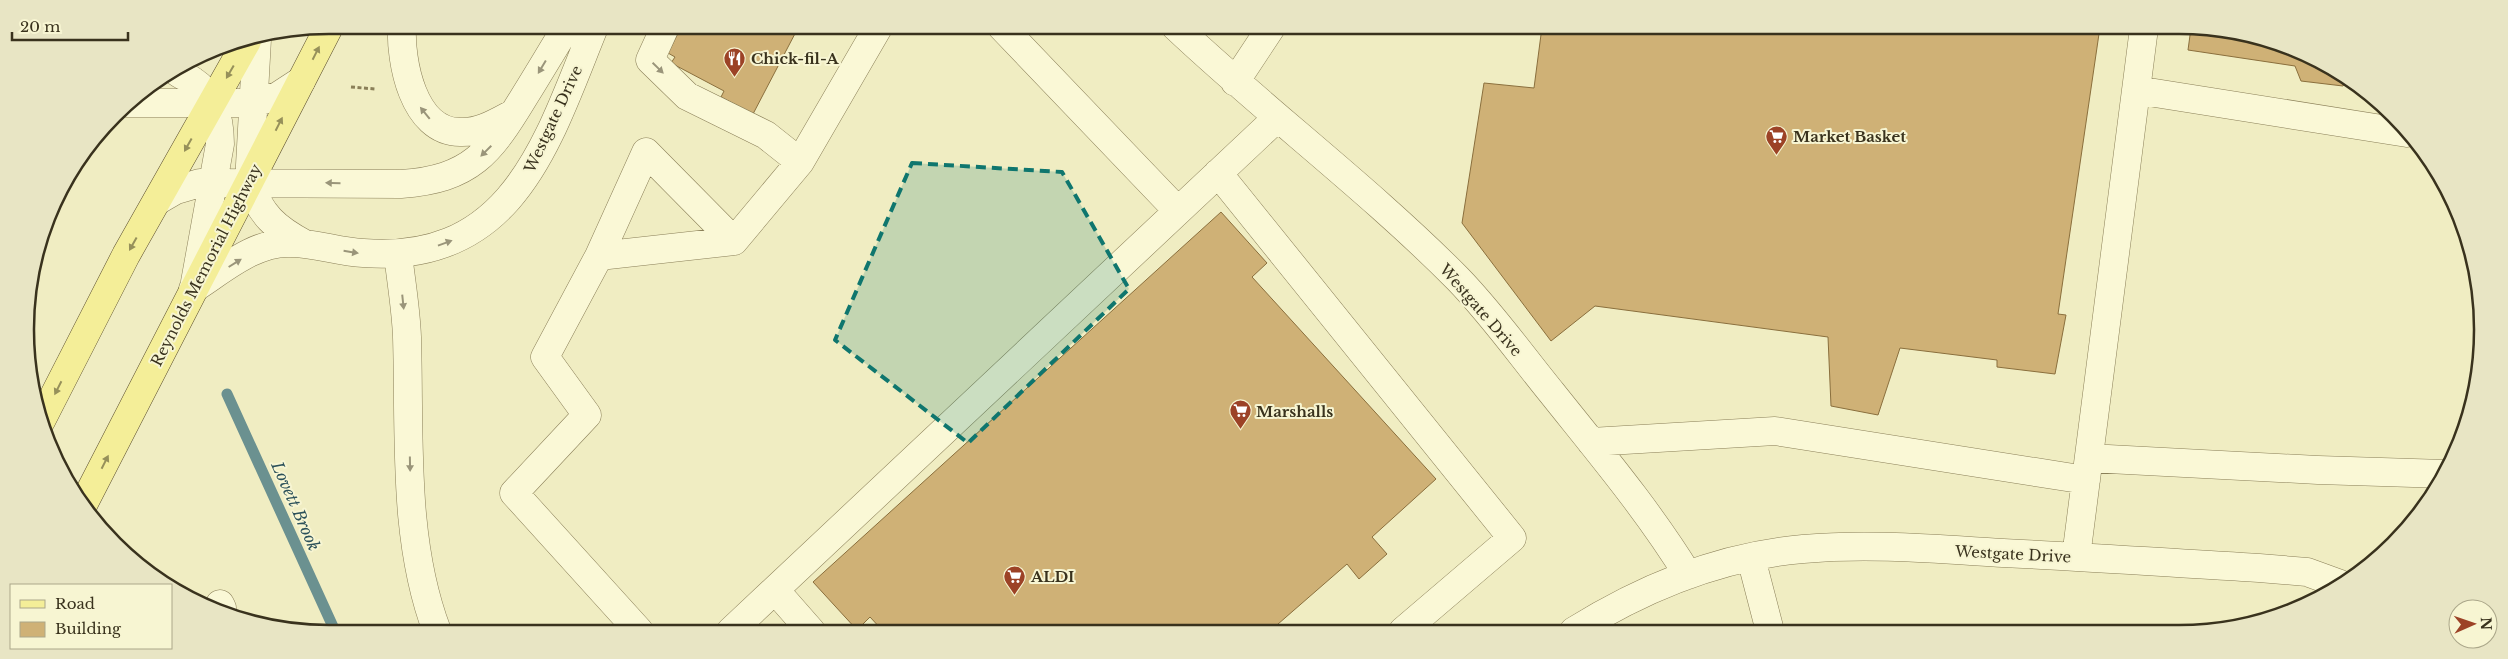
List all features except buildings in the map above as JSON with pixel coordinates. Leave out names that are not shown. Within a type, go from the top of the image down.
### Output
[{"type":"main road","name":"Reynolds Memorial Highway","points":[[87,498],[325,34]]},
{"type":"main road","points":[[46,412],[126,255],[244,46]]},
{"type":"street","name":"Westgate Drive","points":[[402,34],[404,63],[417,102],[427,116],[446,130],[461,132],[486,128],[515,112]]},
{"type":"street","name":"Westgate Drive","points":[[157,201],[186,185],[213,182],[401,184],[445,177],[465,168],[486,153],[501,135],[563,34]]},
{"type":"street","name":"Westgate Drive","points":[[193,289],[254,250],[276,243],[305,244],[362,254],[398,254],[434,247],[466,235],[508,201],[537,161],[591,34]]},
{"type":"street","points":[[662,34],[650,60],[687,96],[766,135],[800,162]]},
{"type":"street","points":[[599,256],[734,241],[800,162],[874,34]]},
{"type":"street","points":[[1008,34],[1178,212]]},
{"type":"street","name":"Westgate Drive","points":[[1184,34],[1235,82],[1409,232],[1459,280],[1591,442],[1661,532],[1688,575]]},
{"type":"street","points":[[1235,82],[1267,34]]},
{"type":"street","points":[[2076,557],[2143,34]]},
{"type":"street","points":[[248,183],[257,43]]},
{"type":"street","points":[[181,74],[205,90],[212,103],[220,129],[220,144],[193,289]]},
{"type":"street","points":[[139,103],[253,103],[278,96],[301,81]]},
{"type":"street","points":[[2136,90],[2399,132]]},
{"type":"street","points":[[737,625],[1277,118]]},
{"type":"street","points":[[634,625],[514,493],[587,415],[545,357],[599,256],[646,152],[734,241]]},
{"type":"street","points":[[1218,174],[1512,538],[1410,625]]},
{"type":"street","name":"Westgate Drive","points":[[248,183],[256,201],[275,225],[305,244]]},
{"type":"street","points":[[398,254],[406,334],[413,522],[425,590],[435,625]]},
{"type":"street","points":[[1591,442],[1775,431],[2088,469],[2318,470],[2437,474]]},
{"type":"street","name":"Westgate Drive","points":[[1585,625],[1636,596],[1688,575],[1751,558],[1801,549],[1840,547],[2076,557],[2287,570],[2307,572],[2333,581]]},
{"type":"street","points":[[1751,558],[1768,625]]},
{"type":"street","points":[[775,590],[806,625]]},
{"type":"path","points":[[351,87],[377,89]]},
{"type":"highlighted area","points":[[912,163],[1062,172],[1129,289],[968,443],[835,340]]},
{"type":"waterway","name":"Lovett Brook","points":[[227,394],[332,625]]},
{"type":"place","name":"Chick-fil-A","points":[[735,77]]},
{"type":"place","name":"Market Basket","points":[[1777,155]]},
{"type":"place","name":"Marshalls","points":[[1240,430]]},
{"type":"place","name":"ALDI","points":[[1015,595]]}]
